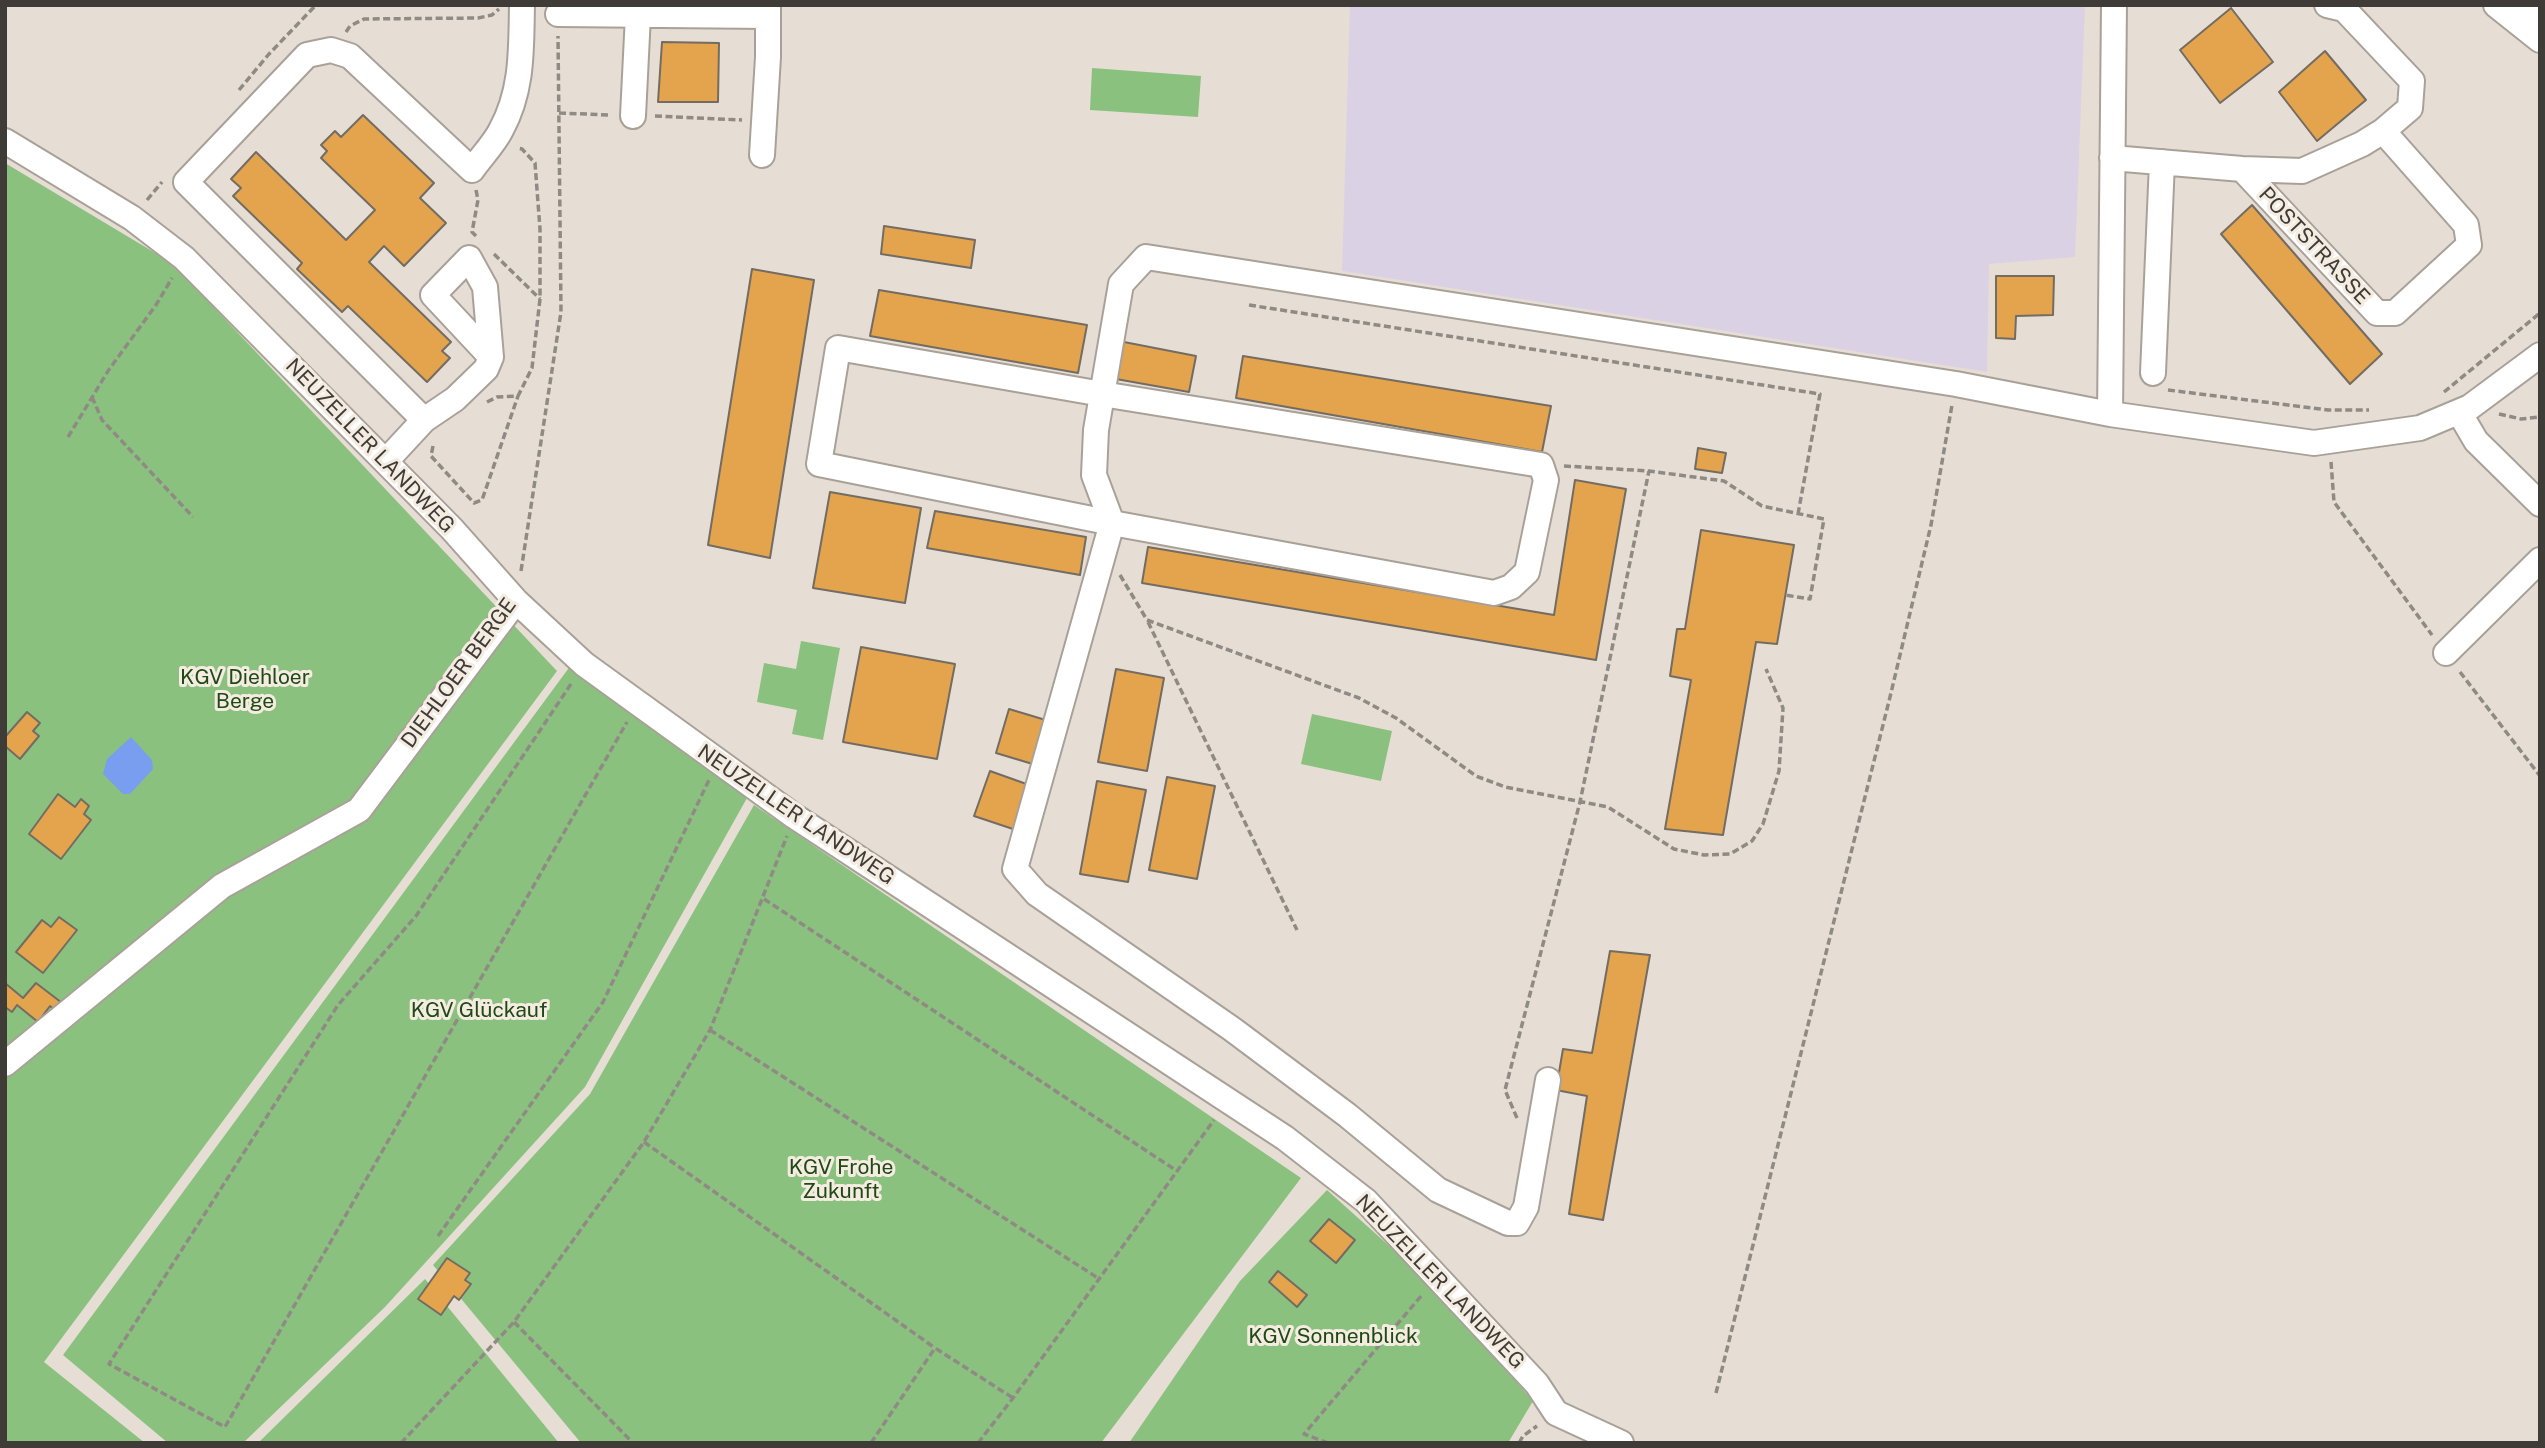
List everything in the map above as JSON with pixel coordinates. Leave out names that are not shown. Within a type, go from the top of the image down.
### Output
[{"type":"main road","points":[[2529,5],[2540,13]]},
{"type":"street","points":[[424,421],[186,182],[307,55],[331,50],[350,56],[472,170],[501,131],[514,100],[521,69],[522,5]]},
{"type":"street","points":[[2110,414],[2114,5]]},
{"type":"street","name":"POSTSTRASSE","points":[[2112,158],[2242,169],[2302,171],[2362,144],[2382,131],[2410,108],[2412,81],[2344,9],[2327,5]]},
{"type":"street","points":[[2496,5],[2540,40]]},
{"type":"street","points":[[558,13],[638,15],[768,11],[762,155]]},
{"type":"street","points":[[633,116],[638,15]]},
{"type":"street","name":"POSTSTRASSE","points":[[2242,169],[2376,313],[2396,313],[2469,244],[2466,225],[2382,131]]},
{"type":"street","name":"NEUZELLER LANDWEG","points":[[5,141],[132,218],[184,258],[452,528],[516,601],[584,664],[636,705],[794,816],[1284,1138],[1366,1201],[1537,1384],[1556,1413],[1621,1443]]},
{"type":"street","points":[[2159,381],[2162,162]]},
{"type":"street","points":[[1548,1080],[1526,1207],[1517,1223],[1508,1223],[1438,1190],[1347,1115],[1253,1045],[1037,894],[1015,869],[1112,523],[1094,475],[1096,430],[1121,284],[1146,257],[1956,384],[2110,414],[2314,443],[2420,428],[2465,410],[2540,355]]},
{"type":"street","points":[[838,348],[1102,394],[1541,465],[1546,480],[1527,572],[1511,587],[1494,593],[1112,523],[819,464],[838,348]]},
{"type":"street","points":[[386,461],[424,421],[455,399],[486,369],[491,357]]},
{"type":"street","points":[[2465,410],[2476,441],[2540,504]]},
{"type":"street","points":[[2445,653],[2540,560]]},
{"type":"street","name":"DIEHLOER BERGE","points":[[5,1064],[222,886],[359,810],[516,601]]},
{"type":"path","points":[[331,50],[350,26],[364,19],[478,18],[492,15],[503,5]]},
{"type":"path","name":"DIEHLOER BERGE","points":[[516,601],[561,312],[558,13]]},
{"type":"path","points":[[559,113],[764,121]]},
{"type":"path","points":[[472,170],[478,200],[472,232],[482,241]]},
{"type":"path","points":[[492,251],[540,299]]},
{"type":"path","points":[[68,437],[184,258]]},
{"type":"path","points":[[1249,305],[1820,394],[1798,514]]},
{"type":"path","points":[[2444,392],[2540,313]]},
{"type":"path","points":[[2159,381],[2328,411],[2369,410]]},
{"type":"path","points":[[1716,1393],[1928,539],[1956,384]]},
{"type":"path","points":[[92,397],[102,420],[193,517]]},
{"type":"path","points":[[2465,410],[2521,419],[2540,417]]},
{"type":"path","points":[[2328,411],[2334,502],[2540,776]]},
{"type":"path","points":[[1541,465],[1649,471],[1724,481],[1762,506],[1824,519],[1810,599],[1785,595]]},
{"type":"path","points":[[1535,1160],[1505,1090],[1580,802],[1649,471]]},
{"type":"path","points":[[1105,548],[1147,620],[1297,930]]},
{"type":"path","points":[[1147,620],[1359,698],[1396,718],[1476,776],[1505,787],[1608,807],[1674,849],[1703,855],[1730,854],[1752,841],[1763,824],[1779,771],[1783,708],[1766,668]]},
{"type":"path","points":[[584,664],[416,916],[338,1005],[109,1364],[225,1427],[636,705]]},
{"type":"path","points":[[438,1236],[603,1002],[717,762]]},
{"type":"path","points":[[401,1443],[514,1322],[644,1142],[710,1030],[764,899],[794,816]]},
{"type":"path","points":[[764,899],[1177,1171]]},
{"type":"path","points":[[710,1030],[1098,1278]]},
{"type":"path","points":[[978,1443],[1228,1101]]},
{"type":"path","points":[[644,1142],[935,1348],[1013,1398]]},
{"type":"path","points":[[1328,1443],[1304,1434],[1437,1278]]},
{"type":"path","points":[[514,1322],[633,1443]]},
{"type":"path","points":[[871,1443],[935,1348]]},
{"type":"shaded area","points":[[1350,5],[2085,5],[2075,257],[1989,264],[1987,372],[1342,271]]},
{"type":"green space","points":[[1092,68],[1201,76],[1198,117],[1090,110]]},
{"type":"green space","name":"KGV Diehloer Berge","points":[[5,163],[172,263],[557,671],[44,1362],[145,1443],[5,1443]]},
{"type":"green space","points":[[801,641],[840,648],[823,740],[792,734],[797,710],[757,702],[764,663],[796,669]]},
{"type":"green space","name":"KGV Glückauf","points":[[571,665],[747,798],[585,1087],[385,1307],[243,1443],[168,1443],[63,1355]]},
{"type":"green space","points":[[1312,714],[1392,731],[1381,781],[1301,764]]},
{"type":"green space","name":"KGV Frohe Zukunft","points":[[754,805],[1301,1178],[1101,1443],[581,1443],[433,1265],[590,1094]]},
{"type":"green space","name":"KGV Sonnenblick","points":[[1327,1190],[1435,1287],[1533,1401],[1508,1443],[1129,1443],[1240,1281]]},
{"type":"green space","points":[[425,1279],[559,1443],[258,1443]]},
{"type":"water","points":[[131,737],[152,760],[153,769],[130,794],[123,794],[103,774],[107,759]]},
{"type":"building","points":[[2231,8],[2273,62],[2220,103],[2180,50]]},
{"type":"building","points":[[662,42],[719,43],[718,102],[658,102]]},
{"type":"building","points":[[2325,51],[2366,100],[2317,141],[2279,92]]},
{"type":"building","points":[[363,115],[434,183],[420,198],[446,223],[404,266],[384,246],[369,262],[451,342],[442,351],[450,358],[427,382],[348,306],[342,312],[297,269],[302,263],[233,196],[241,188],[231,179],[256,152],[346,240],[375,210],[321,158],[327,151],[321,145],[335,131],[341,137]]},
{"type":"building","points":[[2252,205],[2382,354],[2350,384],[2221,234]]},
{"type":"building","points":[[884,226],[975,240],[971,268],[881,254]]},
{"type":"building","points":[[752,269],[814,280],[770,558],[708,545]]},
{"type":"building","points":[[1996,276],[2054,276],[2053,315],[2016,316],[2015,339],[1996,338]]},
{"type":"building","points":[[879,290],[1087,325],[1078,373],[870,336]]},
{"type":"building","points":[[1124,342],[1196,356],[1189,392],[1116,379]]},
{"type":"building","points":[[1243,356],[1551,406],[1542,452],[1236,398]]},
{"type":"building","points":[[1698,448],[1726,453],[1722,473],[1695,469]]},
{"type":"building","points":[[1575,480],[1626,489],[1596,660],[1142,583],[1148,547],[1554,615]]},
{"type":"building","points":[[830,492],[921,508],[905,603],[813,588]]},
{"type":"building","points":[[935,511],[1086,537],[1080,575],[927,548]]},
{"type":"building","points":[[1701,530],[1794,545],[1777,644],[1756,642],[1723,835],[1665,829],[1691,680],[1670,676],[1677,629],[1685,629]]},
{"type":"building","points":[[861,647],[955,664],[937,759],[843,742]]},
{"type":"building","points":[[1116,669],[1164,678],[1147,771],[1098,762]]},
{"type":"building","points":[[1009,709],[1049,721],[1036,765],[996,753]]},
{"type":"building","points":[[27,712],[40,723],[33,731],[39,736],[20,759],[5,746],[5,737]]},
{"type":"building","points":[[990,771],[1032,786],[1016,830],[974,816]]},
{"type":"building","points":[[1167,777],[1215,786],[1197,879],[1149,870]]},
{"type":"building","points":[[1097,781],[1146,790],[1128,882],[1080,874]]},
{"type":"building","points":[[58,794],[75,807],[81,799],[89,806],[84,814],[91,820],[61,859],[29,834]]},
{"type":"building","points":[[59,917],[77,930],[43,973],[16,952],[42,920],[51,927]]},
{"type":"building","points":[[1610,951],[1650,955],[1603,1220],[1569,1214],[1587,1096],[1556,1090],[1563,1049],[1592,1053]]},
{"type":"building","points":[[5,983],[23,998],[36,983],[66,1006],[59,1014],[50,1006],[38,1022],[17,1005],[12,1012],[5,1007]]},
{"type":"building","points":[[1329,1219],[1355,1240],[1336,1263],[1310,1241]]},
{"type":"building","points":[[447,1258],[470,1273],[465,1280],[471,1284],[459,1300],[454,1296],[441,1315],[418,1299]]},
{"type":"building","points":[[1278,1271],[1307,1295],[1297,1307],[1269,1282]]}]
